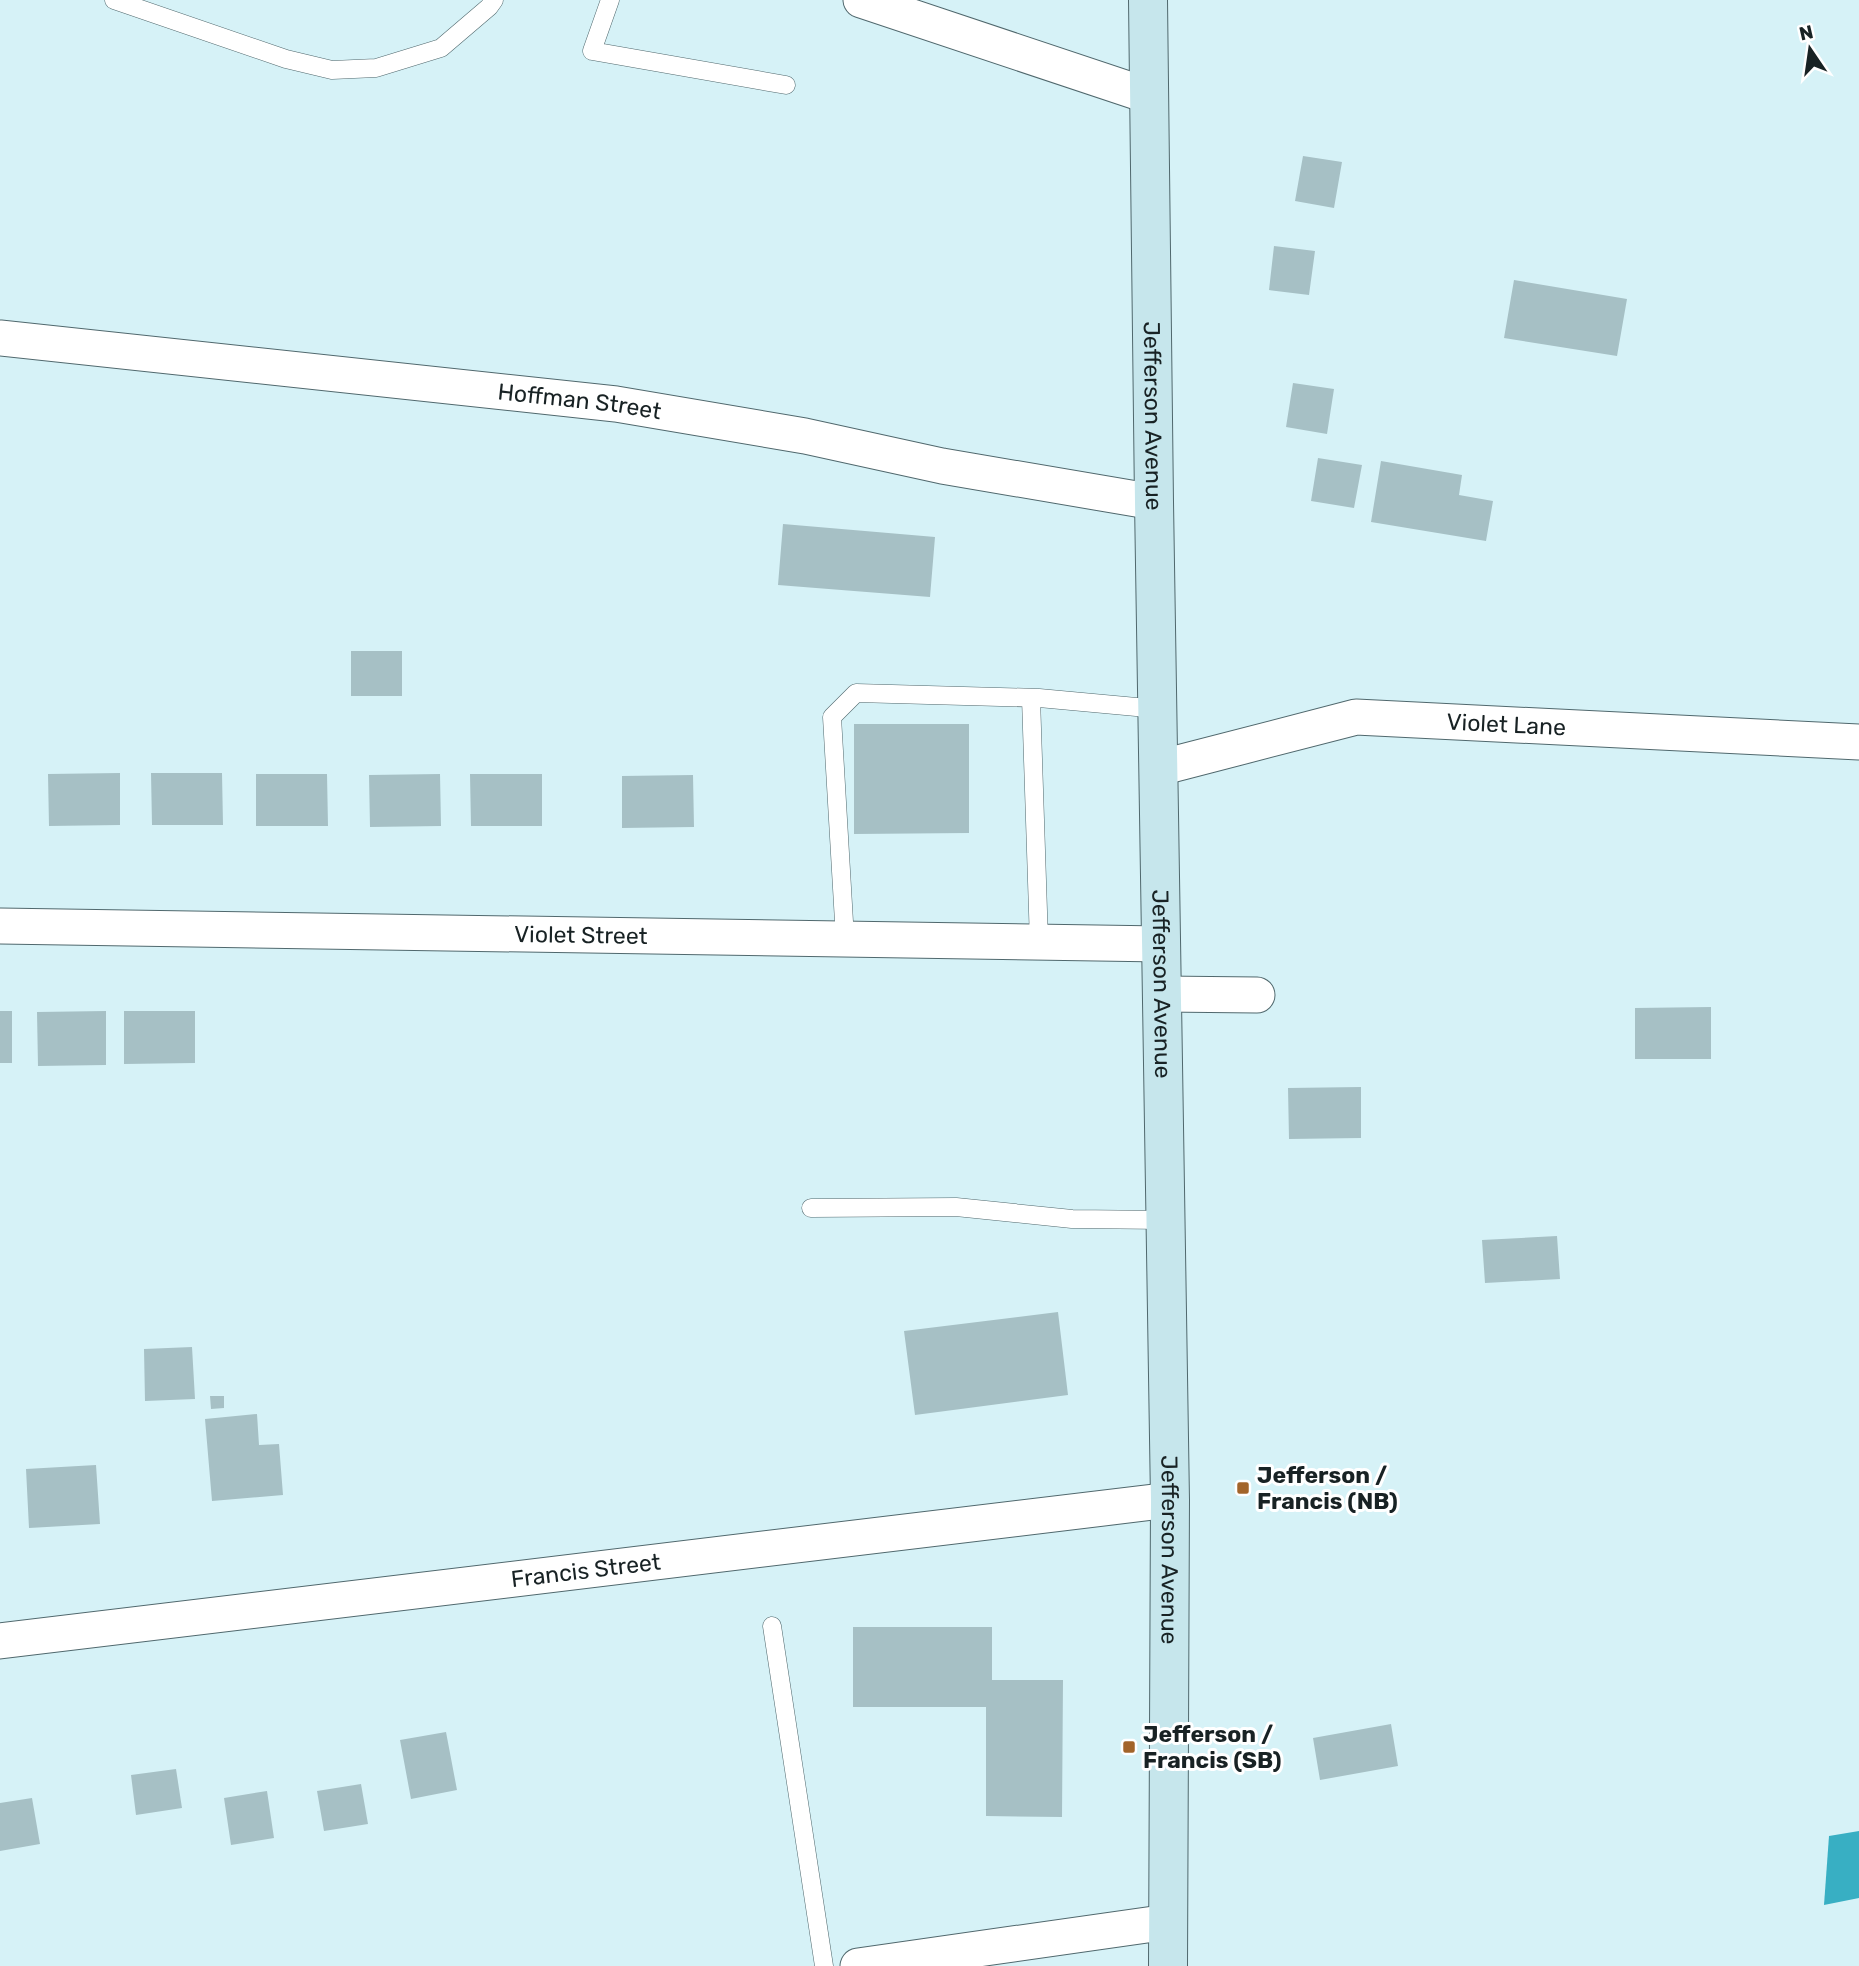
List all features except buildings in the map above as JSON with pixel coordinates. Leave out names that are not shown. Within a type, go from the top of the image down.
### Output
[{"type":"main road","name":"Jefferson Avenue","points":[[1148,0],[1170,1500],[1168,1966]]},
{"type":"street","points":[[861,0],[1149,96]]},
{"type":"street","name":"Hoffman Street","points":[[0,338],[616,404],[805,436],[942,466],[1154,502]]},
{"type":"street","name":"Violet Lane","points":[[1158,768],[1356,718],[1859,742]]},
{"type":"street","name":"Violet Street","points":[[0,926],[1162,944]]},
{"type":"street","points":[[1163,994],[1257,995]]},
{"type":"street","name":"Francis Street","points":[[0,1641],[1170,1500]]},
{"type":"street","points":[[858,1966],[1168,1922]]},
{"type":"lane","points":[[114,0],[286,59],[332,70],[376,68],[441,48],[492,4]]},
{"type":"lane","points":[[610,0],[592,51],[786,85]]},
{"type":"lane","points":[[845,939],[832,717],[856,693],[1031,698],[1158,709]]},
{"type":"lane","points":[[1031,698],[1039,942]]},
{"type":"lane","points":[[811,1208],[956,1207],[1072,1219],[1166,1220]]},
{"type":"lane","points":[[772,1626],[824,1966]]},
{"type":"water","points":[[1859,1831],[1859,1898],[1824,1905],[1829,1836]]},
{"type":"place","name":"Jefferson / Francis (NB)","points":[[1243,1488]]},
{"type":"place","name":"Jefferson / Francis (SB)","points":[[1129,1747]]}]
